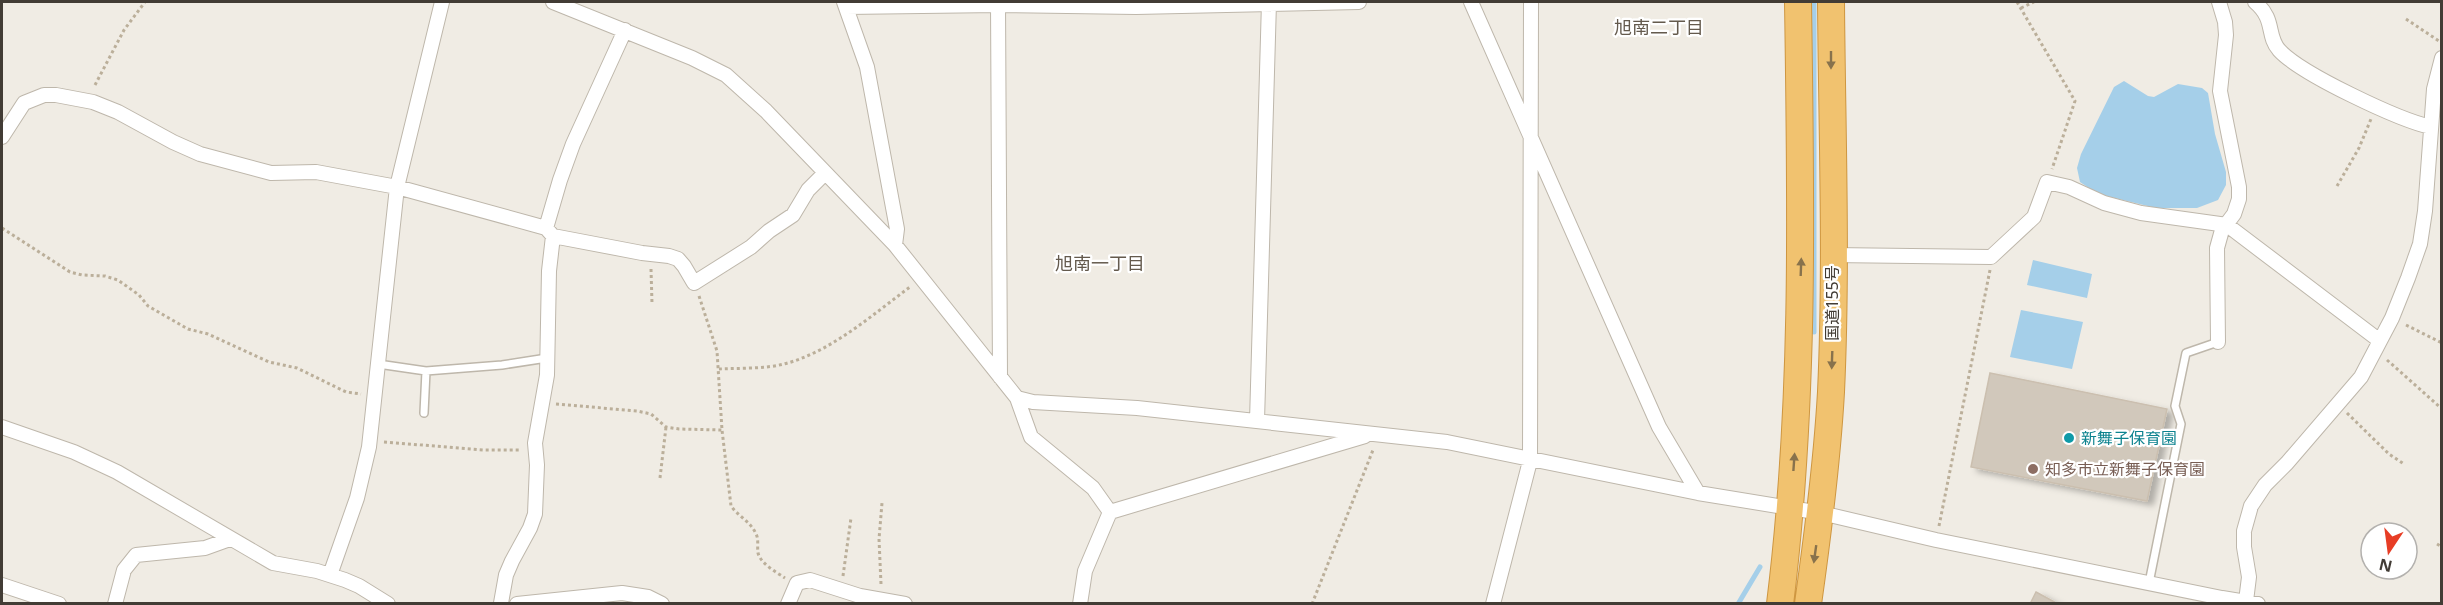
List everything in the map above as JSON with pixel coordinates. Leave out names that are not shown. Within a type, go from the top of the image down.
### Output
[{"type":"highway","name":"国道155号","points":[[1780,603],[1796,421],[1801,259],[1798,2]]},
{"type":"highway","name":"国道155号","points":[[1808,603],[1821,513],[1831,393],[1831,2]]},
{"type":"street","points":[[330,575],[357,498],[370,439],[397,187],[442,2]]},
{"type":"street","points":[[553,2],[693,58],[726,75],[766,111],[895,245],[1017,398],[1031,436],[1093,488],[1110,512]]},
{"type":"street","points":[[895,245],[897,229],[867,67],[845,4],[998,3],[1136,7],[1265,2],[1359,2]]},
{"type":"street","points":[[1257,422],[1265,2]]},
{"type":"street","points":[[1471,2],[1659,427],[1698,493]]},
{"type":"street","points":[[1493,603],[1530,461],[1532,2]]},
{"type":"street","points":[[2218,342],[2217,248],[2222,230],[2234,214],[2239,187],[2220,91],[2226,35],[2219,2]]},
{"type":"street","points":[[2255,2],[2269,19],[2277,47],[2286,56],[2324,80],[2376,107],[2431,127]]},
{"type":"street","points":[[998,3],[1000,377]]},
{"type":"street","points":[[625,30],[573,144],[560,180],[550,232],[547,358],[535,448],[537,465],[535,514],[506,575],[501,603],[622,593],[648,597],[662,603]]},
{"type":"street","points":[[1017,398],[1034,402],[1137,408],[1447,442],[1530,461],[1698,493],[1821,513],[1936,540],[2222,598],[2253,602],[2244,547],[2244,531],[2251,506],[2265,485],[2361,377],[2392,318],[2420,244],[2425,211],[2434,88],[2442,58]]},
{"type":"street","points":[[2,137],[24,103],[44,95],[56,94],[93,102],[118,112],[200,154],[271,173],[316,172],[397,187],[550,232],[678,259],[694,284],[751,247],[769,231],[793,215],[808,189],[825,173]]},
{"type":"street","points":[[1832,255],[1991,257],[2034,217],[2047,182],[2069,188],[2104,203],[2141,213],[2227,225],[2378,346]]},
{"type":"street","points":[[2,427],[74,452],[117,471],[273,563],[330,575],[359,586],[388,603]]},
{"type":"street","points":[[1110,512],[1376,434]]},
{"type":"street","points":[[1080,603],[1085,571],[1110,512]]},
{"type":"street","points":[[115,603],[124,570],[136,555],[205,548],[230,539]]},
{"type":"street","points":[[788,603],[797,583],[810,580],[837,589],[859,600],[905,603]]},
{"type":"street","points":[[2,585],[59,603]]},
{"type":"lane","points":[[2149,583],[2181,424],[2175,406],[2186,353],[2218,342]]},
{"type":"lane","points":[[378,364],[426,371],[547,358]]},
{"type":"lane","points":[[424,413],[426,371]]},
{"type":"path","points":[[95,85],[124,30],[145,2]]},
{"type":"path","points":[[2017,2],[2075,101],[2047,182]]},
{"type":"path","points":[[2021,8],[2034,2]]},
{"type":"path","points":[[2406,19],[2442,43]]},
{"type":"path","points":[[2337,186],[2359,148],[2376,107]]},
{"type":"path","points":[[2,228],[69,272],[105,276],[118,280],[148,306],[188,329],[208,334],[269,362],[297,368],[346,392],[375,396]]},
{"type":"path","points":[[650,254],[652,303]]},
{"type":"path","points":[[1936,540],[1991,257]]},
{"type":"path","points":[[719,369],[781,365],[793,361],[830,344],[922,279]]},
{"type":"path","points":[[694,284],[717,351],[722,430],[731,506],[757,535],[758,554],[762,561],[784,577],[797,583]]},
{"type":"path","points":[[2392,318],[2442,343]]},
{"type":"path","points":[[2378,346],[2442,409]]},
{"type":"path","points":[[542,401],[638,411],[651,414],[666,428],[722,430]]},
{"type":"path","points":[[2338,404],[2389,454],[2404,464]]},
{"type":"path","points":[[660,478],[666,428]]},
{"type":"path","points":[[1312,603],[1376,434]]},
{"type":"path","points":[[370,439],[484,450],[508,451],[535,448]]},
{"type":"path","points":[[882,504],[879,539],[882,600]]},
{"type":"path","points":[[837,589],[846,561],[851,518]]},
{"type":"path","points":[[2437,544],[2442,547]]},
{"type":"water","points":[[2124,81],[2148,96],[2154,97],[2178,84],[2202,88],[2208,93],[2215,134],[2226,172],[2226,185],[2218,200],[2197,208],[2156,208],[2098,194],[2080,182],[2077,168],[2081,154],[2114,87]]},
{"type":"water","points":[[2033,260],[2092,274],[2087,298],[2027,285]]},
{"type":"water","points":[[2021,310],[2083,322],[2072,369],[2010,357]]},
{"type":"building","name":"新舞子保育園","points":[[1990,373],[2167,409],[2147,501],[1971,467]]},
{"type":"building","points":[[2036,592],[2058,604],[2030,604]]},
{"type":"waterway","points":[[1814,2],[1814,332]]},
{"type":"waterway","points":[[1738,604],[1760,567]]},
{"type":"place","name":"新舞子保育園","points":[[2069,438]]},
{"type":"place","name":"知多市立新舞子保育園","points":[[2033,469]]},
{"type":"district","name":"旭南二丁目","points":[[1659,27]]},
{"type":"district","name":"旭南一丁目","points":[[1100,263]]}]
